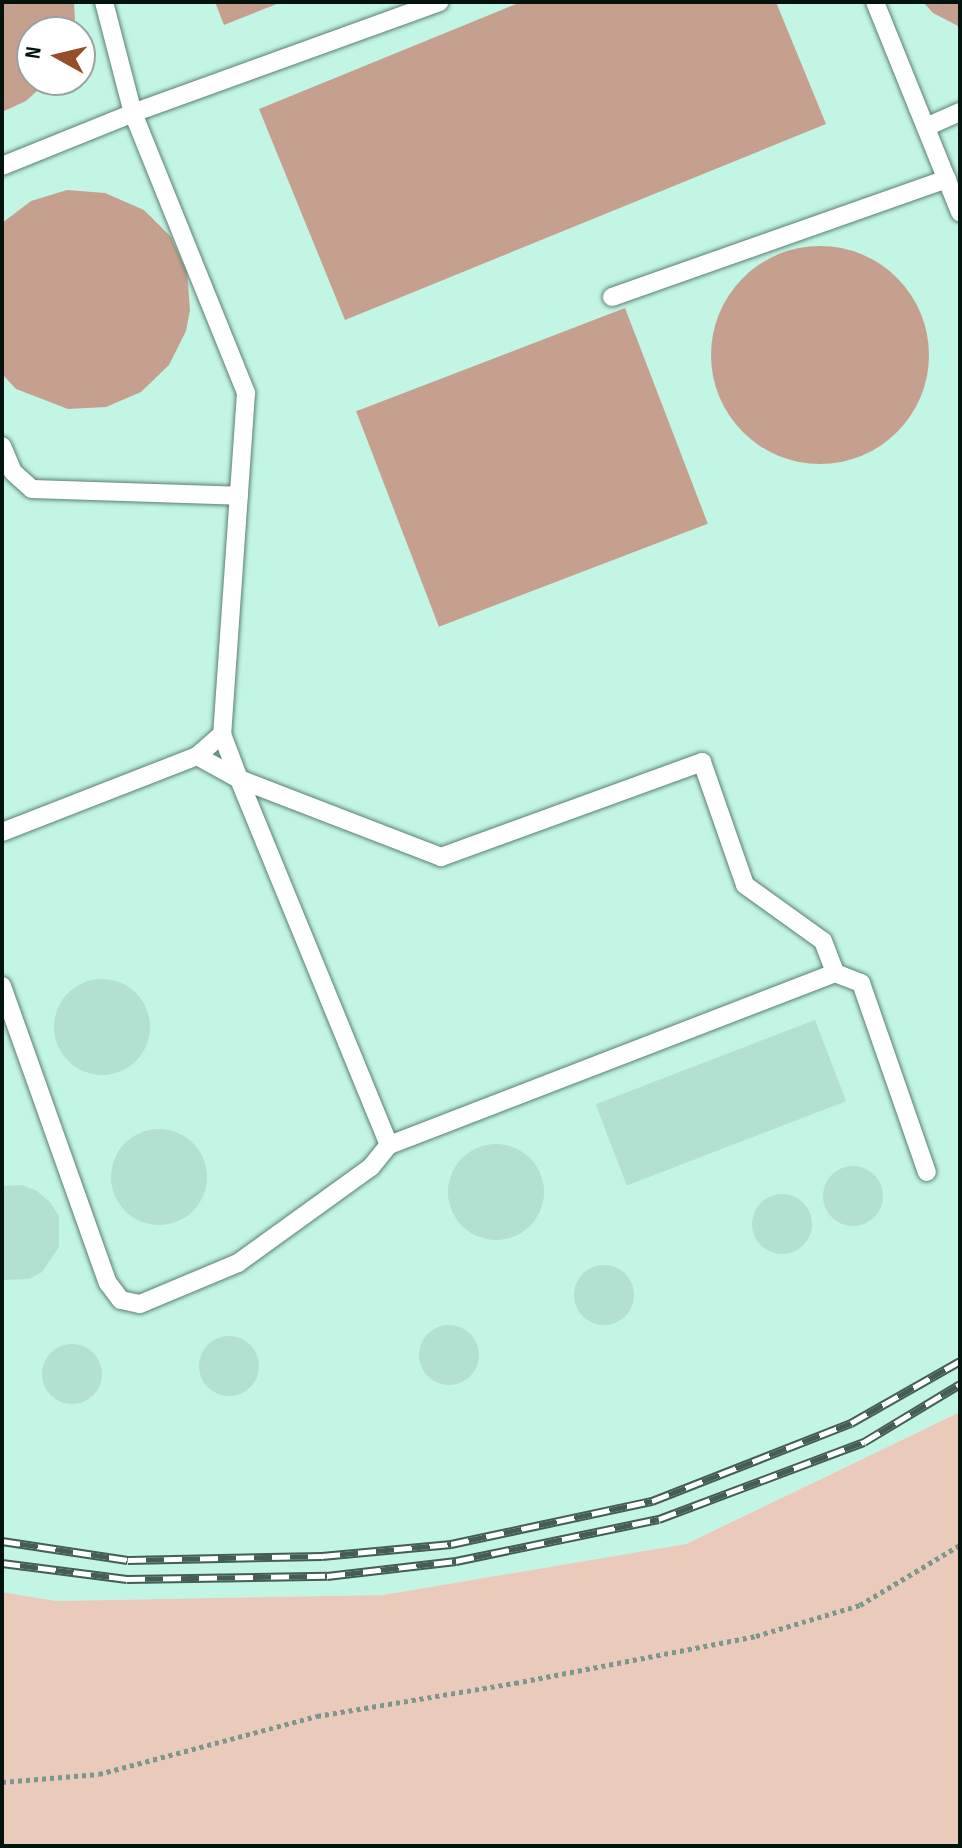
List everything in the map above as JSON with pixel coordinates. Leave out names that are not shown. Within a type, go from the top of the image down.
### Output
[{"type":"lane","points":[[104,2],[133,113],[246,393],[222,734],[389,1145]]},
{"type":"lane","points":[[2,166],[133,113],[440,2]]},
{"type":"lane","points":[[875,2],[960,212]]},
{"type":"lane","points":[[926,127],[960,112]]},
{"type":"lane","points":[[612,297],[947,179]]},
{"type":"lane","points":[[2,446],[13,472],[32,489],[239,496]]},
{"type":"lane","points":[[2,832],[197,756],[222,734]]},
{"type":"lane","points":[[197,756],[239,779],[441,857],[702,762],[745,885],[823,941],[835,973]]},
{"type":"lane","points":[[2,986],[108,1283],[121,1300],[140,1304],[238,1263],[371,1167],[389,1145],[835,973],[861,983],[927,1172]]},
{"type":"path","points":[[2,1782],[99,1774],[317,1716],[515,1683],[756,1636],[860,1605],[960,1545]]},
{"type":"shaded area","points":[[2,2],[960,2],[960,1412],[686,1544],[383,1595],[56,1601],[2,1592]]},
{"type":"shaded area","points":[[2,2],[74,2],[75,16],[16,16],[16,96],[31,96],[2,112]]},
{"type":"shaded area","points":[[215,2],[282,2],[224,25]]},
{"type":"shaded area","points":[[521,2],[776,2],[826,124],[345,320],[259,109]]},
{"type":"shaded area","points":[[923,2],[960,2],[960,27],[933,13]]},
{"type":"shaded area","points":[[67,190],[105,193],[144,210],[171,237],[187,272],[190,310],[186,331],[169,365],[141,392],[106,407],[68,409],[16,389],[2,374],[2,223],[31,201]]},
{"type":"shaded area","points":[[820,246],[862,254],[897,278],[921,313],[929,355],[921,397],[897,432],[862,456],[820,464],[778,456],[743,432],[719,397],[711,355],[719,313],[743,278],[778,254]]},
{"type":"shaded area","points":[[625,308],[708,524],[439,627],[356,411]]},
{"type":"shaded area","points":[[960,1412],[960,1846],[2,1846],[2,1592],[56,1601],[383,1595],[686,1544]]},
{"type":"building","points":[[102,979],[120,983],[136,993],[146,1009],[150,1027],[146,1045],[136,1061],[120,1071],[102,1075],[84,1071],[68,1061],[58,1045],[54,1027],[58,1009],[68,993],[84,983]]},
{"type":"building","points":[[815,1020],[846,1101],[627,1185],[596,1104]]},
{"type":"building","points":[[159,1129],[177,1132],[193,1143],[204,1159],[207,1177],[204,1195],[193,1211],[177,1222],[159,1225],[141,1222],[125,1211],[114,1195],[111,1177],[114,1159],[125,1143],[141,1132]]},
{"type":"building","points":[[496,1144],[514,1148],[530,1158],[540,1174],[544,1192],[540,1210],[530,1226],[514,1236],[496,1240],[478,1236],[462,1226],[452,1210],[448,1192],[452,1174],[462,1158],[478,1148]]},
{"type":"building","points":[[853,1166],[864,1168],[874,1175],[881,1185],[881,1207],[874,1217],[864,1224],[853,1226],[842,1224],[832,1217],[825,1207],[823,1196],[825,1185],[832,1175],[842,1168]]},
{"type":"building","points":[[22,1185],[37,1191],[50,1202],[59,1216],[59,1247],[42,1272],[29,1279],[2,1280],[2,1186]]},
{"type":"building","points":[[782,1194],[803,1203],[812,1224],[803,1245],[782,1254],[761,1245],[752,1224],[761,1203]]},
{"type":"building","points":[[604,1265],[625,1274],[634,1295],[625,1316],[604,1325],[583,1316],[574,1295],[583,1274]]},
{"type":"building","points":[[449,1325],[470,1334],[479,1355],[470,1376],[449,1385],[428,1376],[419,1355],[428,1334]]},
{"type":"building","points":[[229,1336],[250,1345],[259,1366],[250,1387],[229,1396],[208,1387],[199,1366],[208,1345]]},
{"type":"building","points":[[72,1344],[83,1346],[93,1353],[100,1363],[100,1385],[93,1395],[83,1402],[72,1404],[61,1402],[51,1395],[44,1385],[42,1374],[44,1363],[51,1353],[61,1346]]},
{"type":"railway","points":[[2,1541],[128,1560],[322,1556],[451,1544],[652,1501],[851,1423],[960,1361]]},
{"type":"railway","points":[[2,1563],[127,1579],[327,1576],[456,1561],[659,1519],[864,1442],[960,1384]]}]
